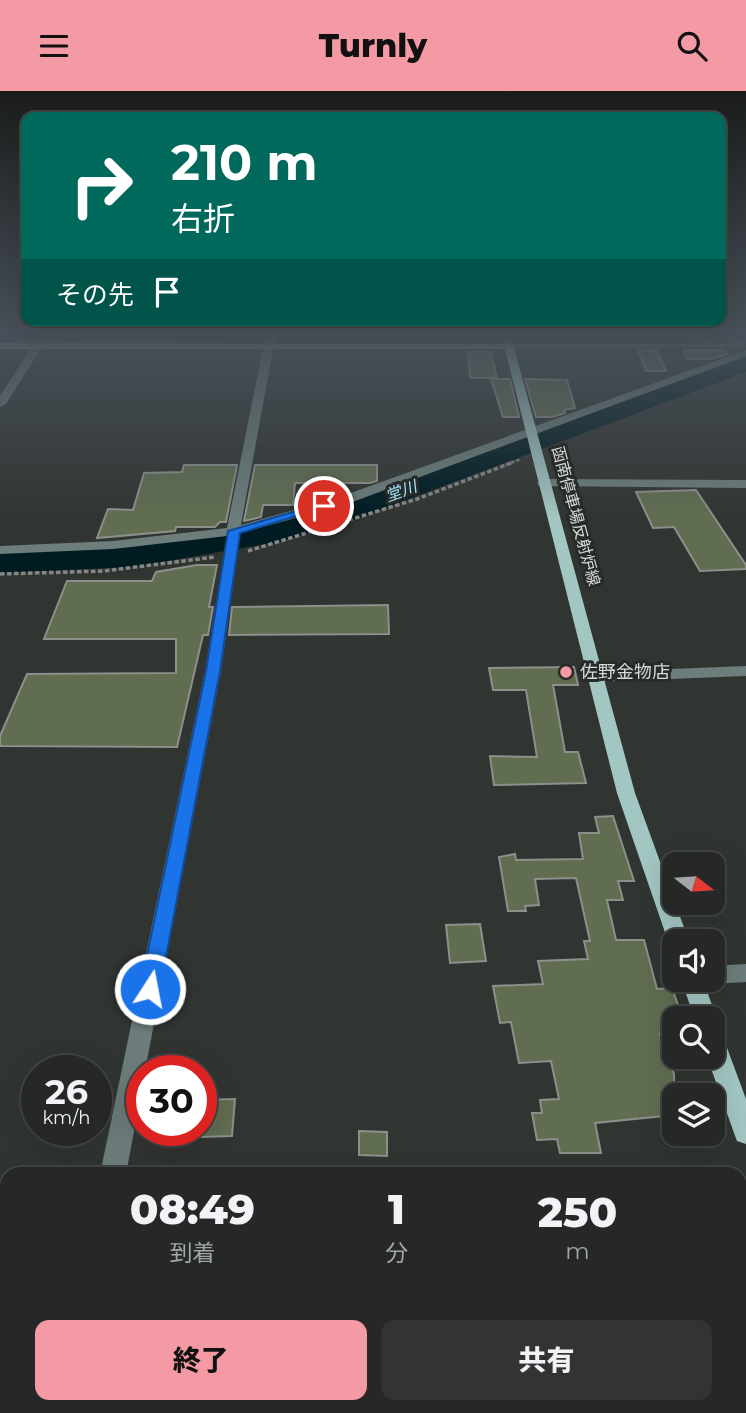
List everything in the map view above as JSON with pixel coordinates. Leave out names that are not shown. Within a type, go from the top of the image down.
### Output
[{"type":"main road","name":"函南停車場反射炉線","points":[[521,395],[626,793],[675,929]]},
{"type":"main road","points":[[723,1069],[746,1133]]},
{"type":"street","points":[[114,1167],[213,671],[260,395]]},
{"type":"street","points":[[0,550],[234,538],[517,436],[531,434],[630,395]]},
{"type":"street","points":[[543,483],[746,484]]},
{"type":"street","points":[[595,677],[746,671]]},
{"type":"street","points":[[725,974],[746,973]]},
{"type":"building","points":[[496,395],[514,395],[519,417],[503,417]]},
{"type":"building","points":[[530,395],[571,395],[575,408],[564,410],[565,413],[552,417],[536,417]]},
{"type":"building","points":[[184,465],[237,465],[226,522],[220,522],[215,527],[176,527],[175,531],[97,538],[108,509],[133,510],[144,473],[182,472]]},
{"type":"building","points":[[255,465],[377,465],[377,481],[295,483],[293,505],[263,505],[261,517],[244,521]]},
{"type":"building","points":[[696,490],[746,565],[746,569],[700,571],[674,527],[653,528],[636,492]]},
{"type":"building","points":[[197,565],[217,565],[209,607],[213,607],[208,635],[203,635],[177,747],[0,746],[0,736],[27,674],[176,673],[176,639],[44,639],[67,581],[152,581],[156,572]]},
{"type":"building","points":[[388,605],[389,634],[229,635],[232,607]]},
{"type":"building","points":[[574,667],[578,685],[553,685],[565,752],[578,752],[586,783],[494,785],[490,756],[537,757],[526,690],[493,690],[489,668]]},
{"type":"building","points":[[613,816],[634,881],[618,881],[623,900],[607,900],[616,940],[644,940],[657,989],[673,992],[678,1006],[662,1006],[660,1034],[662,1069],[672,1069],[674,1083],[662,1083],[662,1116],[595,1123],[601,1153],[560,1153],[557,1139],[537,1140],[532,1113],[542,1113],[540,1100],[559,1099],[551,1061],[519,1063],[511,1022],[500,1023],[493,986],[543,984],[538,961],[588,959],[584,941],[590,941],[576,878],[535,879],[539,905],[525,906],[526,911],[508,911],[499,857],[515,854],[516,860],[583,859],[579,833],[599,833],[595,817]]},
{"type":"building","points":[[480,924],[486,961],[450,963],[446,925]]},
{"type":"building","points":[[235,1099],[232,1136],[217,1136],[217,1100]]},
{"type":"building","points":[[359,1131],[387,1132],[387,1156],[359,1155]]},
{"type":"waterway","name":"堂川","points":[[0,563],[132,557],[267,535],[342,513],[663,395]]},
{"type":"place","name":"佐野金物店","points":[[566,672]]},
{"type":"route","points":[[150,989],[213,671],[231,566],[234,531],[324,506]]}]
